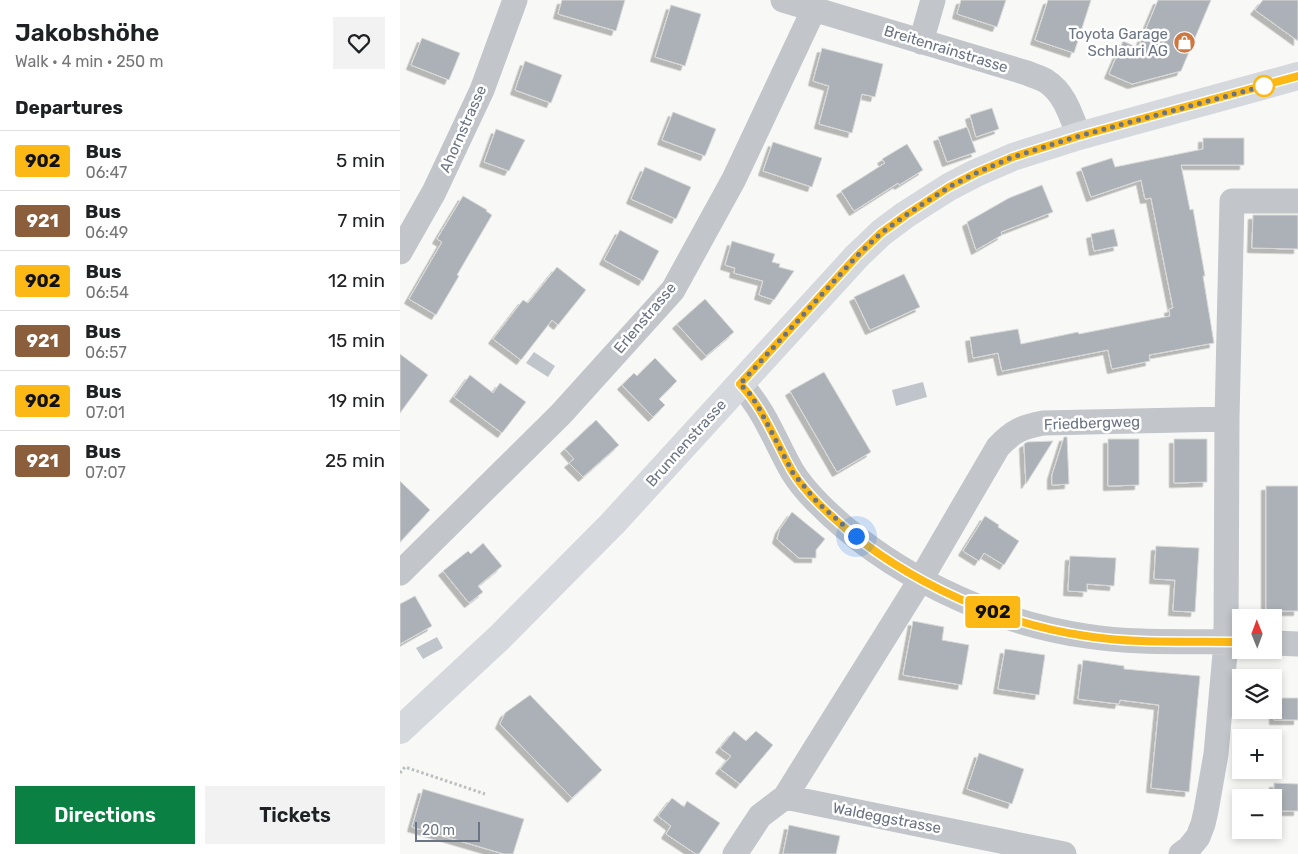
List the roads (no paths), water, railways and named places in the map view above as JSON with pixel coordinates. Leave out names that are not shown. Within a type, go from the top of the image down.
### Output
[{"type":"main road","name":"Brunnenstrasse","points":[[400,730],[500,637],[613,523],[857,256],[881,233],[897,221],[949,187],[1013,157],[1079,136],[1298,76]]},
{"type":"street","name":"Ahornstrasse","points":[[400,252],[434,192],[482,90],[515,0]]},
{"type":"street","name":"Breitenrainstrasse","points":[[783,0],[1045,80],[1062,97],[1079,136]]},
{"type":"street","points":[[921,42],[933,0]]},
{"type":"street","name":"Erlenstrasse","points":[[400,573],[561,414],[673,290],[734,179],[814,9]]},
{"type":"street","points":[[1233,609],[1227,419],[1232,201],[1298,201]]},
{"type":"street","points":[[740,384],[750,394],[759,408],[793,473],[818,503],[845,528],[879,554],[921,579],[985,610],[1024,623],[1063,632],[1115,639],[1232,642]]},
{"type":"street","name":"Friedbergweg","points":[[785,798],[921,579],[998,446],[1008,436],[1028,426],[1043,424],[1227,419]]},
{"type":"street","points":[[1282,643],[1298,644]]},
{"type":"street","points":[[1181,854],[1198,837],[1203,824],[1232,654]]},
{"type":"street","points":[[735,854],[760,816],[785,798]]},
{"type":"street","name":"Waldeggstrasse","points":[[785,798],[1064,854]]},
{"type":"place","name":"Toyota Garage Schlauri AG","points":[[1184,43]]}]
